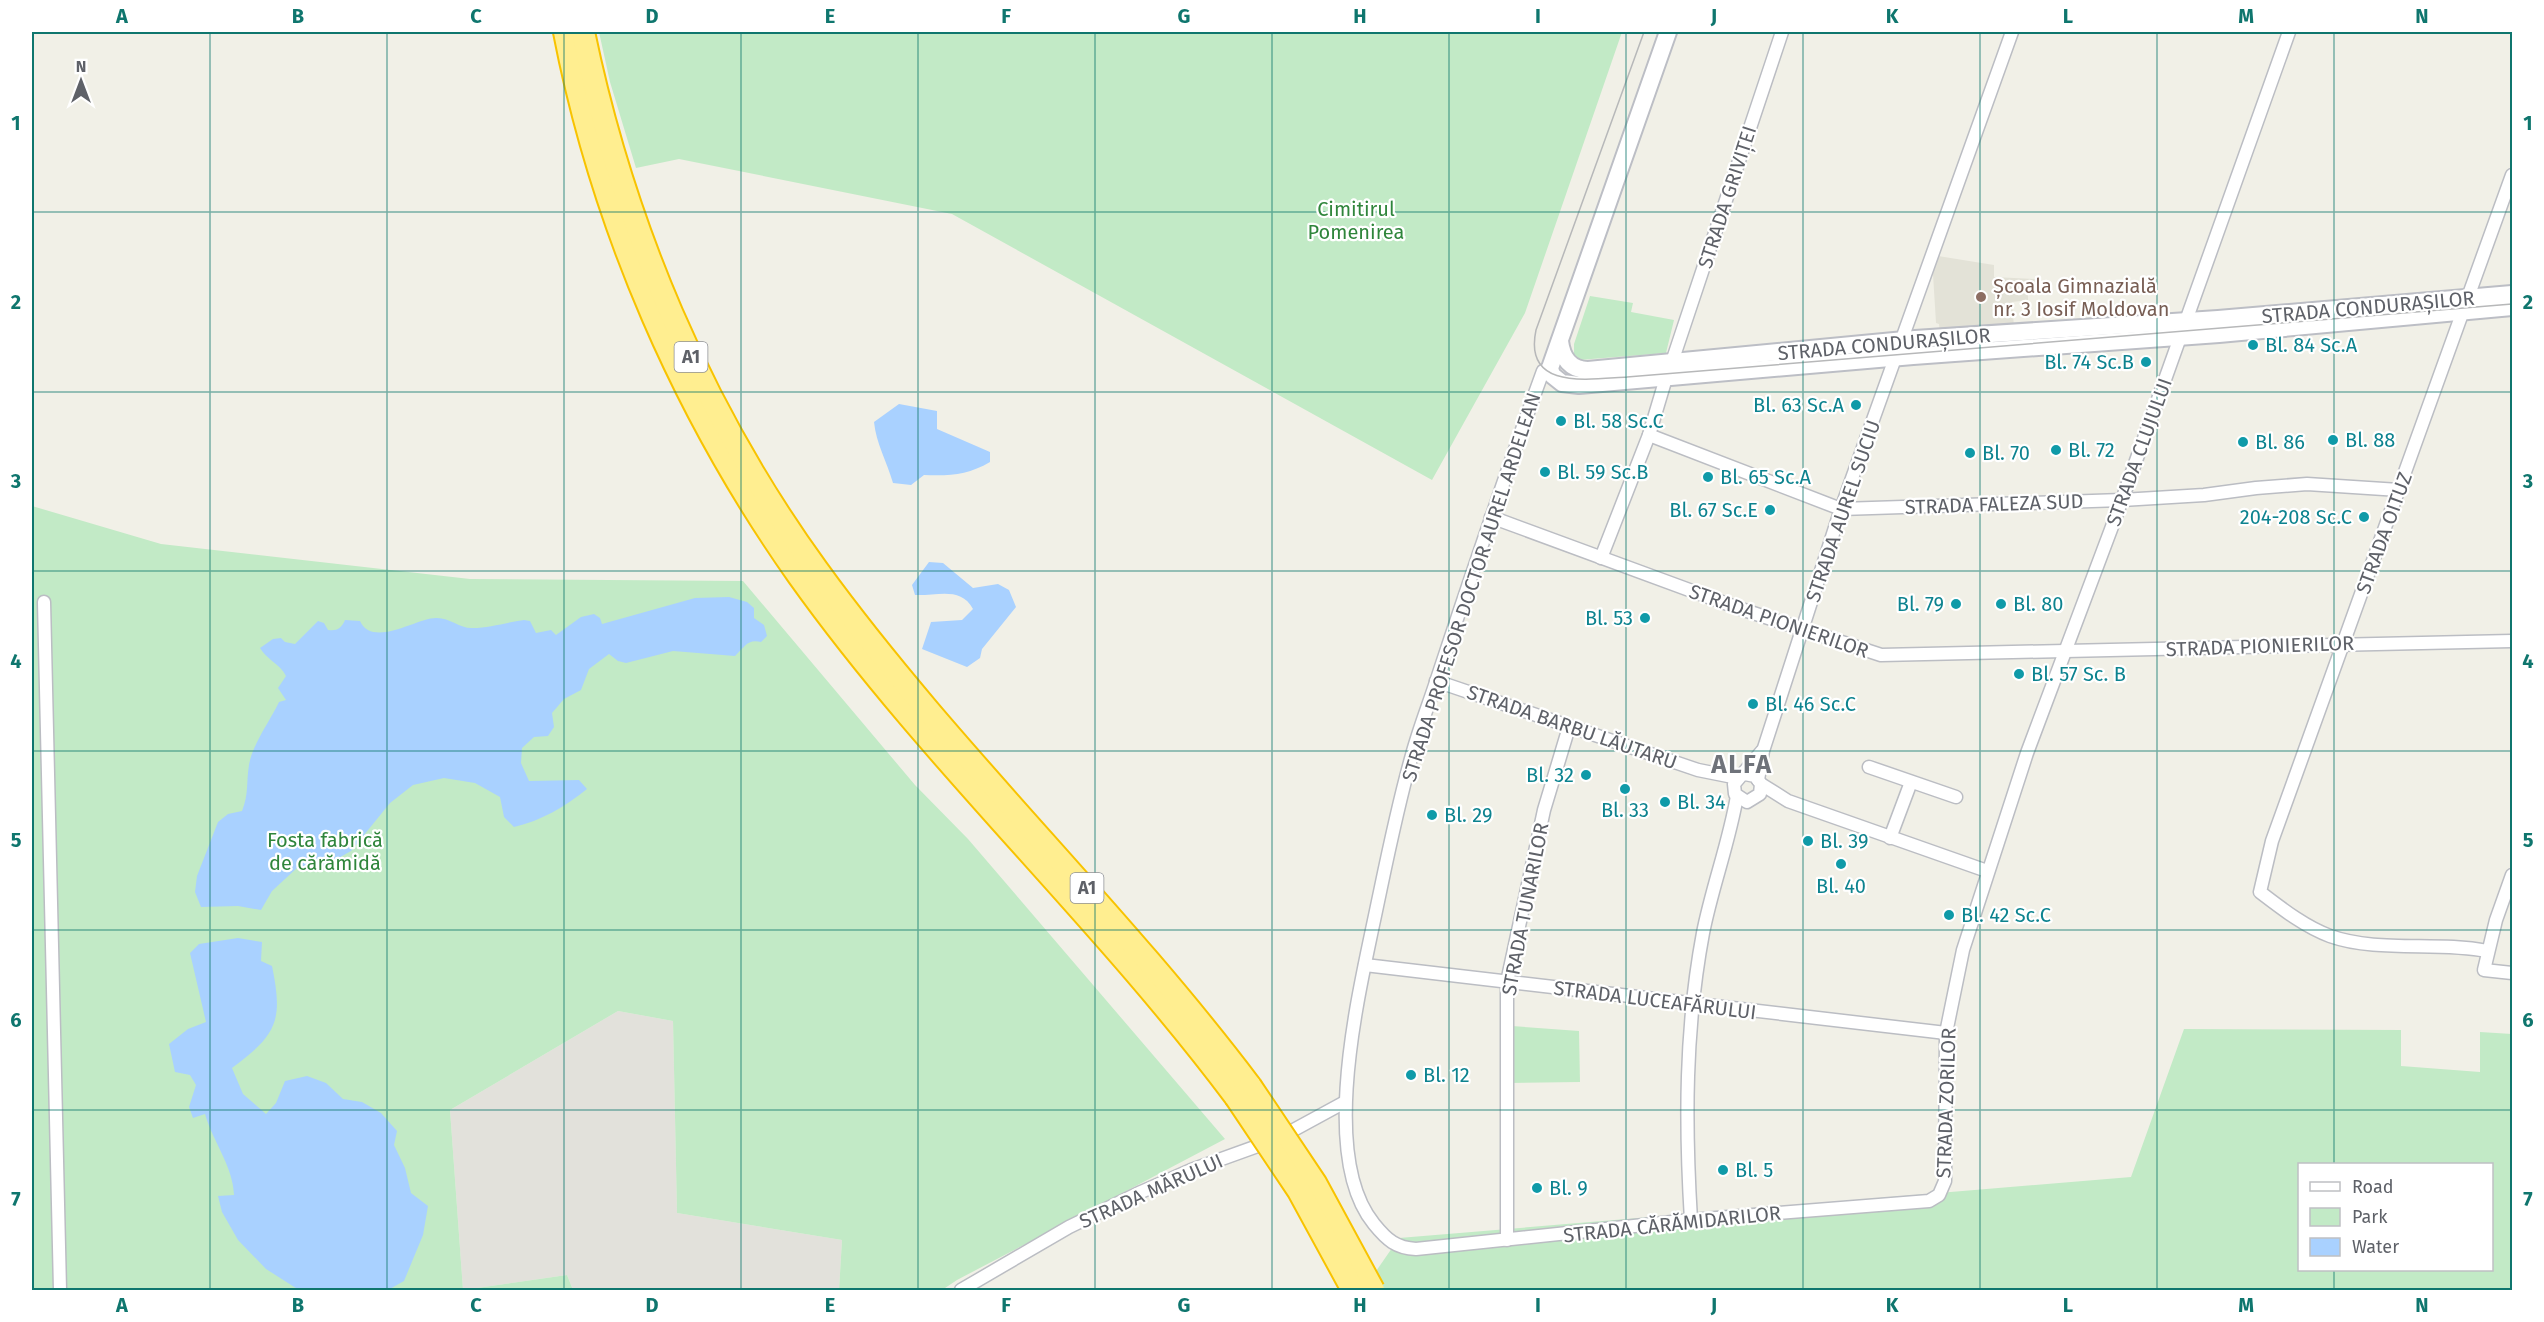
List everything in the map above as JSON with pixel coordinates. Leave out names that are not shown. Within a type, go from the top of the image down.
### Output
[{"type":"highway","name":"A1","points":[[565,32],[584,113],[611,205],[642,290],[672,358],[709,431],[760,518],[800,578],[868,651],[910,702],[1131,938],[1243,1092],[1315,1183],[1373,1290]]},
{"type":"highway","name":"A1","points":[[584,32],[604,121],[632,211],[664,296],[693,360],[738,447],[868,651]]},
{"type":"highway","name":"A1","points":[[1243,1092],[1353,1290]]},
{"type":"main road","name":"STRADA PROFESOR DOCTOR AUREL ARDELEAN","points":[[1550,368],[1668,32]]},
{"type":"main road","name":"STRADA CONDURAȘILOR","points":[[2467,305],[2512,294]]},
{"type":"main road","name":"STRADA CONDURAȘILOR","points":[[1560,341],[1565,360],[1583,370],[1669,370],[1896,358],[2182,329],[2467,305],[2512,307]]},
{"type":"main road","name":"STRADA CONDURAȘILOR","points":[[1562,383],[1579,385],[1669,370],[1903,340],[2182,329]]},
{"type":"main road","points":[[1550,368],[1553,377],[1562,383]]},
{"type":"street","name":"STRADA GRIVIȚEI","points":[[1601,558],[1648,435],[1782,32]]},
{"type":"street","name":"STRADA AUREL SUCIU","points":[[1760,782],[1763,750],[1840,509],[1903,340],[2012,32]]},
{"type":"street","name":"STRADA CLUJULUI","points":[[1987,872],[2027,753],[2122,500],[2289,32]]},
{"type":"street","name":"STRADA OITUZ","points":[[2487,951],[2440,945],[2355,942],[2331,937],[2316,930],[2260,892],[2272,841],[2512,175]]},
{"type":"street","name":"STRADA PROFESOR DOCTOR AUREL ARDELEAN","points":[[1403,1249],[1388,1240],[1361,1204],[1350,1154],[1345,1102],[1351,1034],[1412,757],[1491,517],[1539,384],[1545,381],[1550,368]]},
{"type":"street","name":"STRADA CONDURAȘILOR","points":[[1539,384],[1562,383]]},
{"type":"street","points":[[1648,435],[1840,509]]},
{"type":"street","name":"STRADA FALEZA SUD","points":[[1840,509],[2122,500],[2204,495],[2307,484],[2399,490]]},
{"type":"street","name":"STRADA PIONIERILOR","points":[[1491,517],[1803,630],[1881,655],[2066,653],[2344,643],[2512,641]]},
{"type":"street","points":[[44,602],[60,1290]]},
{"type":"street","name":"STRADA BARBU LĂUTARU","points":[[1436,681],[1708,773],[1742,776]]},
{"type":"street","name":"STRADA TUNARILOR","points":[[1507,1240],[1507,982],[1544,810],[1569,727]]},
{"type":"street","name":"STRADA AUREL SUCIU","points":[[1742,776],[1763,750]]},
{"type":"street","points":[[1869,766],[1956,797]]},
{"type":"street","name":"STRADA BARBU LĂUTARU","points":[[1708,773],[1736,794]]},
{"type":"street","points":[[1691,1220],[1686,1101],[1692,1006],[1704,932],[1731,828],[1736,794],[1734,784],[1742,776],[1760,782],[1788,801],[1987,872]]},
{"type":"street","points":[[1731,828],[1753,800],[1760,782]]},
{"type":"street","points":[[1890,838],[1911,782]]},
{"type":"street","points":[[1736,794],[1742,801],[1788,801]]},
{"type":"street","name":"STRADA ZORILOR","points":[[1939,1195],[1945,1181],[1946,1033],[1963,950],[1987,872]]},
{"type":"street","points":[[2512,875],[2487,951],[2484,970],[2512,973]]},
{"type":"street","name":"STRADA LUCEAFĂRULUI","points":[[1365,965],[1692,1006],[1946,1033]]},
{"type":"street","name":"STRADA MĂRULUI","points":[[961,1290],[1069,1227],[1191,1170],[1277,1140],[1345,1102]]},
{"type":"street","name":"STRADA CĂRĂMIDARILOR","points":[[1403,1249],[1691,1220],[1922,1202],[1939,1195]]},
{"type":"shaded area","name":"Școala Gimnazială nr. 3 Iosif Moldovan","points":[[1938,256],[1994,265],[1994,277],[2035,279],[2037,292],[2028,294],[2028,300],[2012,302],[2014,327],[1940,333],[1939,324],[1936,323],[1933,274]]},
{"type":"shaded area","points":[[618,1011],[673,1021],[677,1213],[842,1240],[839,1290],[573,1290],[567,1275],[463,1290],[450,1110]]},
{"type":"green space","name":"Cimitirul Pomenirea","points":[[599,32],[1622,32],[1525,313],[1432,480],[952,214],[679,159],[636,168],[610,82]]},
{"type":"green space","points":[[1590,296],[1633,303],[1631,312],[1674,320],[1666,353],[1579,360],[1574,354],[1574,344]]},
{"type":"green space","name":"Fosta fabrică de cărămidă","points":[[32,506],[161,544],[470,579],[743,581],[915,785],[968,839],[1225,1139],[942,1290],[839,1290],[842,1240],[677,1213],[673,1021],[618,1011],[450,1110],[463,1290],[32,1290]]},
{"type":"green space","points":[[1512,1026],[1579,1031],[1580,1082],[1509,1083]]},
{"type":"green space","points":[[2184,1029],[2401,1030],[2401,1066],[2480,1072],[2480,1032],[2512,1034],[2512,1290],[1363,1290],[1399,1238],[2131,1177]]},
{"type":"green space","points":[[567,1275],[573,1290],[463,1290]]},
{"type":"water","points":[[899,404],[937,411],[937,429],[990,452],[990,462],[974,470],[958,474],[924,475],[911,485],[893,483],[879,445],[874,422]]},
{"type":"water","points":[[929,562],[943,563],[973,588],[998,584],[1009,590],[1016,607],[982,649],[980,658],[967,667],[922,649],[931,622],[962,620],[973,609],[962,597],[955,595],[915,595],[912,585]]},
{"type":"water","points":[[729,597],[747,602],[754,608],[754,618],[764,625],[767,636],[761,642],[749,643],[735,656],[673,651],[626,663],[618,661],[609,654],[589,669],[581,690],[564,699],[552,713],[554,727],[548,736],[534,737],[522,748],[521,763],[529,781],[579,780],[587,789],[562,807],[534,821],[514,827],[504,817],[500,797],[475,783],[444,778],[413,785],[390,803],[351,851],[321,868],[298,867],[272,891],[261,910],[238,906],[201,907],[195,892],[197,876],[218,822],[228,814],[242,811],[249,765],[254,749],[279,702],[286,700],[278,688],[286,676],[260,648],[273,639],[281,638],[285,642],[295,644],[318,621],[324,623],[328,630],[338,629],[345,620],[360,621],[366,629],[385,632],[437,618],[473,628],[524,620],[530,621],[536,633],[551,630],[556,635],[581,617],[594,614],[600,618],[602,624],[695,598]]},
{"type":"water","points":[[238,938],[262,942],[261,961],[272,966],[277,1000],[276,1013],[268,1035],[232,1068],[243,1094],[266,1114],[276,1103],[285,1081],[307,1076],[326,1083],[343,1099],[362,1102],[381,1113],[397,1131],[394,1145],[405,1168],[411,1193],[428,1206],[423,1235],[404,1281],[388,1290],[299,1290],[266,1269],[238,1240],[222,1212],[218,1196],[234,1195],[230,1174],[205,1114],[193,1118],[189,1107],[196,1085],[190,1075],[175,1072],[169,1044],[188,1029],[206,1022],[190,953],[199,944]]},
{"type":"tram line","points":[[1644,32],[1536,330],[1535,350],[1540,363],[1549,372],[1563,377],[1579,379],[1627,377],[2512,304]]},
{"type":"place","name":"Școala Gimnazială nr. 3 Iosif Moldovan","points":[[1981,297]]},
{"type":"place","name":"Bl. 84 Sc.A","points":[[2253,345]]},
{"type":"place","name":"Bl. 74 Sc.B","points":[[2146,362]]},
{"type":"place","name":"Bl. 63 Sc.A","points":[[1856,405]]},
{"type":"place","name":"Bl. 58 Sc.C","points":[[1561,421]]},
{"type":"place","name":"Bl. 88","points":[[2333,440]]},
{"type":"place","name":"Bl. 86","points":[[2243,442]]},
{"type":"place","name":"Bl. 72","points":[[2056,450]]},
{"type":"place","name":"Bl. 70","points":[[1970,453]]},
{"type":"place","name":"Bl. 59 Sc.B","points":[[1545,472]]},
{"type":"place","name":"Bl. 65 Sc.A","points":[[1708,477]]},
{"type":"place","name":"Bl. 67 Sc.E","points":[[1770,510]]},
{"type":"place","name":"204-208 Sc.C","points":[[2364,517]]},
{"type":"place","name":"Bl. 79","points":[[1956,604]]},
{"type":"place","name":"Bl. 80","points":[[2001,604]]},
{"type":"place","name":"Bl. 53","points":[[1645,618]]},
{"type":"place","name":"Bl. 57 Sc. B","points":[[2019,674]]},
{"type":"place","name":"Bl. 46 Sc.C","points":[[1753,704]]},
{"type":"place","name":"Bl. 32","points":[[1586,775]]},
{"type":"place","name":"Bl. 33","points":[[1625,789]]},
{"type":"place","name":"Bl. 34","points":[[1665,802]]},
{"type":"place","name":"Bl. 29","points":[[1432,815]]},
{"type":"place","name":"Bl. 39","points":[[1808,841]]},
{"type":"place","name":"Bl. 40","points":[[1841,864]]},
{"type":"place","name":"Bl. 42 Sc.C","points":[[1949,915]]},
{"type":"place","name":"Bl. 12","points":[[1411,1075]]},
{"type":"place","name":"Bl. 5","points":[[1723,1170]]},
{"type":"place","name":"Bl. 9","points":[[1537,1188]]},
{"type":"district","name":"ALFA","points":[[1742,764]]}]
